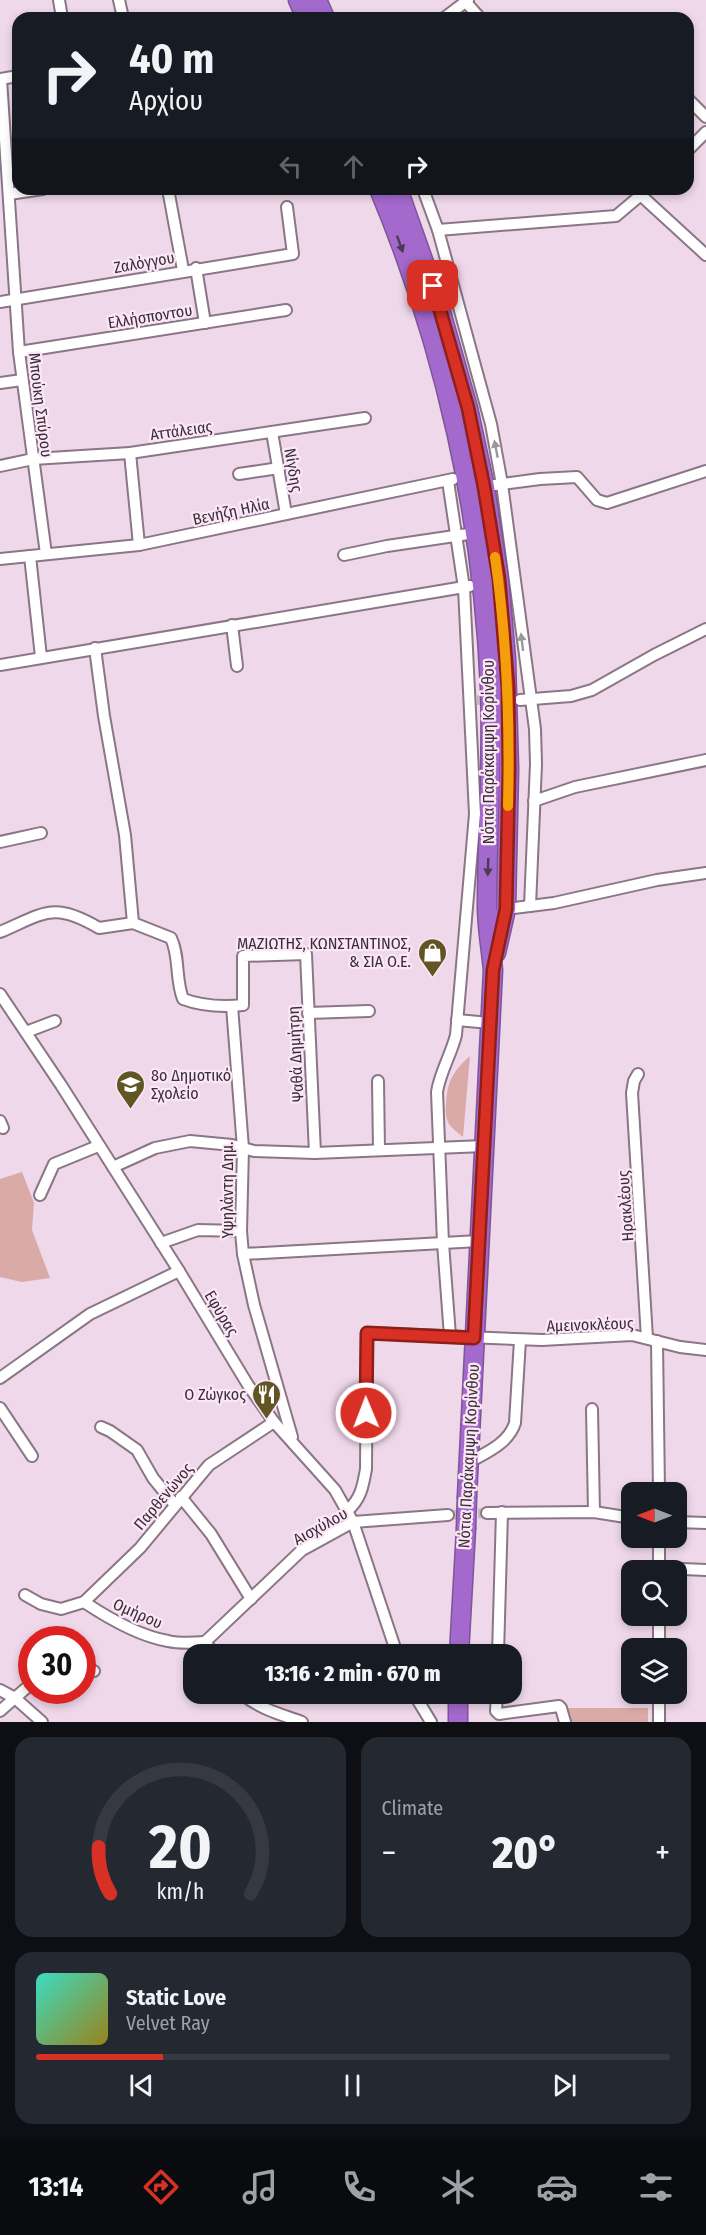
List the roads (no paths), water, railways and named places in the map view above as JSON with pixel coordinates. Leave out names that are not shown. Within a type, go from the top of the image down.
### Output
[{"type":"highway","name":"Νότια Παράκαμψη Κορίνθου","points":[[381,195],[416,289],[451,412],[456,478],[475,533],[499,580],[483,815],[487,909],[493,970]]},
{"type":"highway","name":"Νότια Παράκαμψη Κορίνθου","points":[[401,195],[448,302],[468,408],[493,485],[508,697],[506,909],[493,970],[459,1644]]},
{"type":"highway","points":[[458,1704],[458,1722]]},
{"type":"street","points":[[452,12],[466,1]]},
{"type":"street","name":"Μπούκη Σπύρου","points":[[1,79],[19,352],[46,554]]},
{"type":"street","points":[[694,105],[706,117]]},
{"type":"street","points":[[694,144],[706,132]]},
{"type":"street","points":[[169,195],[183,270]]},
{"type":"street","points":[[425,195],[438,230],[448,302]]},
{"type":"street","points":[[438,230],[616,216],[637,195]]},
{"type":"street","points":[[645,195],[706,255]]},
{"type":"street","name":"Ζαλόγγου","points":[[0,302],[183,270],[293,254],[287,207]]},
{"type":"street","points":[[196,268],[205,323]]},
{"type":"street","name":"Ελλήσποντου","points":[[19,352],[286,310]]},
{"type":"street","points":[[0,383],[22,380]]},
{"type":"street","name":"Αττάλειας","points":[[0,466],[33,459],[130,453],[365,418]]},
{"type":"street","name":"Νίγδης","points":[[272,432],[286,514]]},
{"type":"street","points":[[130,453],[140,545]]},
{"type":"street","points":[[239,474],[279,468]]},
{"type":"street","points":[[493,485],[577,477],[597,500],[607,503],[706,471]]},
{"type":"street","points":[[450,1336],[443,1243],[437,1092],[439,1078],[452,1054],[458,1020],[483,815],[464,588],[456,537],[456,478]]},
{"type":"street","name":"Βενήζη Ηλία","points":[[0,559],[140,545],[456,478]]},
{"type":"street","points":[[344,555],[475,533]]},
{"type":"street","points":[[30,556],[41,657]]},
{"type":"street","points":[[0,665],[464,588],[499,580],[524,657],[536,729],[530,906]]},
{"type":"street","points":[[232,625],[237,666]]},
{"type":"street","points":[[520,700],[571,696],[592,690],[706,629]]},
{"type":"street","points":[[95,648],[104,716],[125,835],[133,923]]},
{"type":"street","points":[[534,801],[575,787],[706,760]]},
{"type":"street","points":[[0,842],[41,833]]},
{"type":"street","points":[[506,909],[554,903],[657,880],[706,873]]},
{"type":"street","points":[[0,932],[47,912],[57,911],[87,921],[99,928],[133,923],[171,938],[176,948],[180,991],[183,999],[232,1006]]},
{"type":"street","name":"Ψαθά Δημήτρη","points":[[232,1006],[243,1005],[243,956],[306,954],[315,1153]]},
{"type":"street","name":"Εφύρας","points":[[1,998],[26,1032],[113,1167],[248,1385],[274,1422],[335,1490],[353,1522],[394,1644]]},
{"type":"street","name":"Υψηλάντη Δημ.","points":[[232,1006],[243,1148],[241,1231],[243,1254],[254,1305],[292,1440]]},
{"type":"street","points":[[308,1013],[369,1011]]},
{"type":"street","points":[[458,1020],[490,1023]]},
{"type":"street","points":[[26,1032],[55,1021]]},
{"type":"street","name":"Ηρακλέους","points":[[638,1074],[632,1093],[652,1340],[659,1482]]},
{"type":"street","points":[[378,1081],[379,1150]]},
{"type":"street","points":[[113,1167],[155,1148],[190,1141],[232,1145],[268,1152],[315,1153],[484,1146]]},
{"type":"street","points":[[40,1195],[54,1164],[98,1146]]},
{"type":"street","points":[[161,1243],[198,1230],[241,1231]]},
{"type":"street","points":[[243,1254],[479,1241]]},
{"type":"street","points":[[0,1378],[90,1314],[179,1271]]},
{"type":"street","name":"Αμεινοκλέους","points":[[347,1511],[357,1502],[363,1488],[366,1469],[367,1333],[520,1340],[571,1340],[617,1335],[706,1350]]},
{"type":"street","points":[[468,1463],[504,1442],[512,1432],[515,1422],[520,1340]]},
{"type":"street","points":[[0,1408],[32,1456]]},
{"type":"street","points":[[592,1409],[594,1512]]},
{"type":"street","name":"Παρθενώνος","points":[[84,1602],[140,1548],[208,1465],[274,1422]]},
{"type":"street","points":[[101,1427],[120,1437],[136,1450],[153,1478],[211,1534],[251,1599]]},
{"type":"street","points":[[498,1644],[502,1512]]},
{"type":"street","points":[[487,1513],[594,1512],[621,1516]]},
{"type":"street","name":"Αισχύλου","points":[[205,1642],[302,1550],[353,1522],[448,1515]]},
{"type":"street","points":[[687,1522],[706,1523]]},
{"type":"street","points":[[687,1570],[706,1570]]},
{"type":"street","points":[[25,1595],[41,1604],[61,1609],[84,1602]]},
{"type":"street","name":"Ομήρου","points":[[84,1602],[108,1618],[157,1639],[169,1642],[205,1642]]},
{"type":"street","points":[[0,1690],[15,1698],[42,1722]]},
{"type":"street","points":[[0,1711],[18,1695]]},
{"type":"street","points":[[256,1704],[271,1712],[302,1722]]},
{"type":"street","points":[[420,1704],[431,1722]]},
{"type":"street","points":[[496,1704],[496,1711],[499,1714],[559,1706],[565,1722]]},
{"type":"street","points":[[659,1704],[659,1722]]},
{"type":"tunnel","points":[[477,700],[496,700]]},
{"type":"tunnel","points":[[448,1515],[487,1513]]},
{"type":"place","name":"ΜΑΖΙΩΤΗΣ, ΚΩΝΣΤΑΝΤΙΝΟΣ, & ΣΙΑ Ο.Ε.","points":[[432,978]]},
{"type":"place","name":"8ο Δημοτικό Σχολείο","points":[[130,1110]]},
{"type":"place","name":"Ο Ζώγκος","points":[[267,1420]]}]
